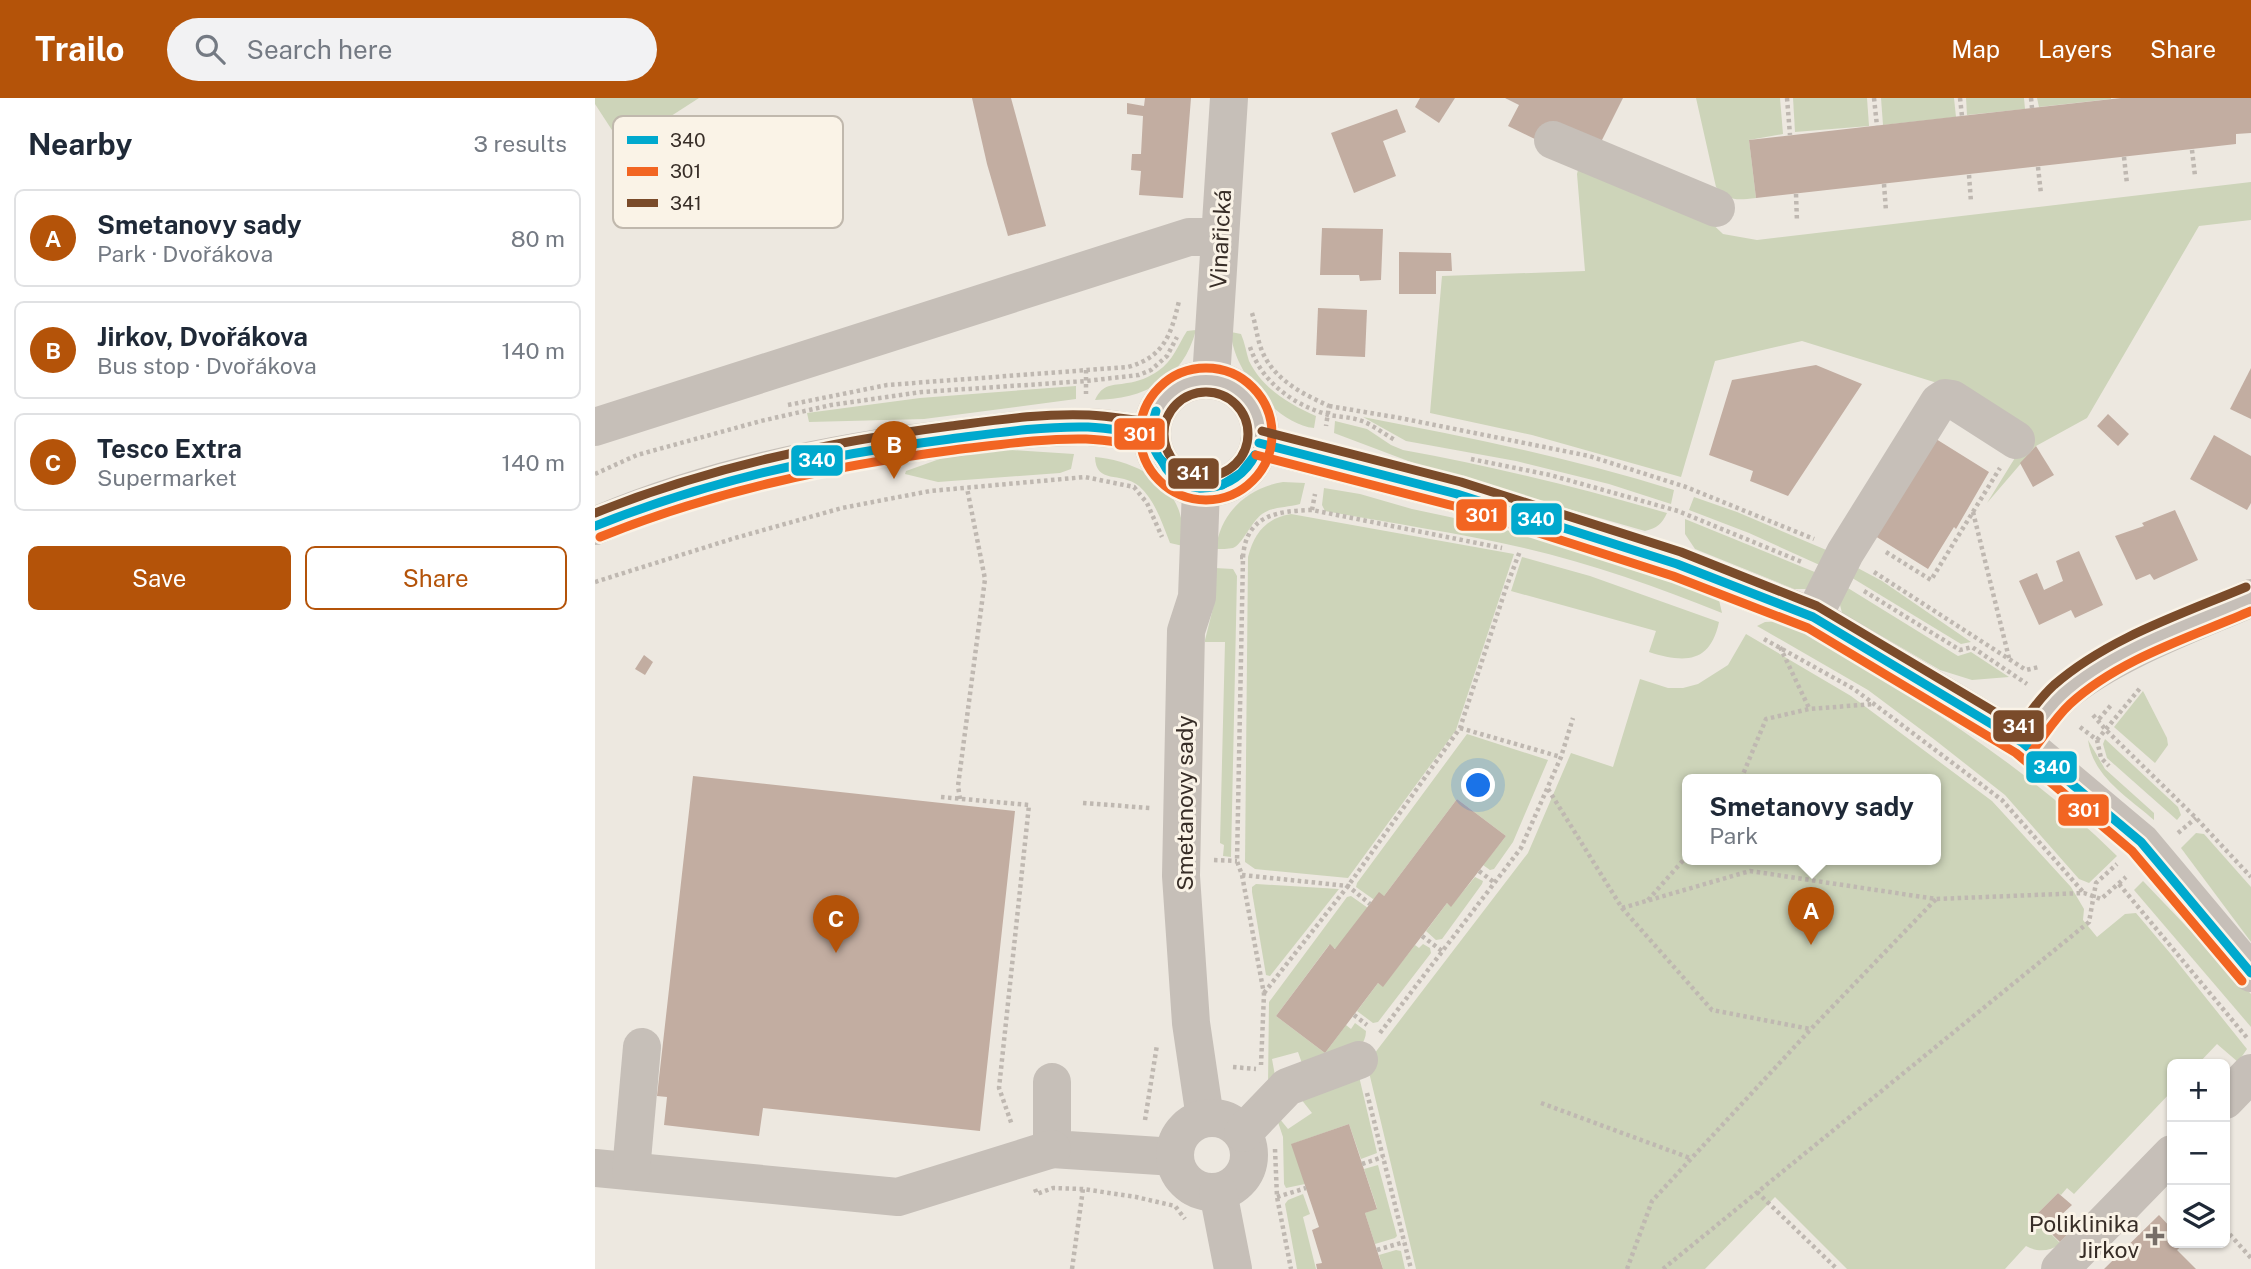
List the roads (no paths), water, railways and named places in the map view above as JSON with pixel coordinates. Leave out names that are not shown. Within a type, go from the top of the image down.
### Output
[{"type":"street","name":"Vinařická","points":[[1211,379],[1229,98]]},
{"type":"street","points":[[1553,140],[1716,208]]},
{"type":"street","points":[[595,427],[1189,237],[1219,237]]},
{"type":"street","points":[[1211,379],[1229,384],[1243,394],[1254,408],[1259,425],[1259,443],[1252,462],[1239,477],[1221,486],[1201,488],[1182,483],[1165,471],[1155,454],[1151,434],[1154,416],[1163,400],[1176,388],[1193,380],[1211,379]]},
{"type":"street","points":[[1813,617],[1851,544],[1939,402],[1945,398],[1952,399],[2016,440]]},
{"type":"street","points":[[595,526],[668,498],[787,465],[897,444],[1026,429],[1089,427],[1151,434]]},
{"type":"street","points":[[1259,443],[1457,494],[1677,564],[1813,617],[2023,743],[2141,842],[2251,973]]},
{"type":"street","name":"Smetanovy sady","points":[[1201,488],[1197,597],[1186,631],[1181,876],[1191,1023],[1205,1118]]},
{"type":"street","points":[[2023,743],[2053,704],[2083,678],[2146,644],[2251,598]]},
{"type":"street","points":[[642,1047],[613,1170],[898,1197],[1038,1154],[1175,1157]]},
{"type":"street","points":[[1255,1120],[1205,1118],[1195,1122],[1180,1136],[1175,1157],[1177,1169],[1184,1180],[1194,1188],[1206,1192],[1230,1188],[1240,1180],[1246,1169],[1248,1144],[1255,1120],[1287,1087],[1359,1060]]},
{"type":"street","points":[[2230,1095],[2251,1073]]},
{"type":"street","points":[[1038,1154],[1052,1082]]},
{"type":"street","points":[[2060,1269],[2167,1159]]},
{"type":"street","points":[[1218,1192],[1233,1269]]},
{"type":"place","name":"Jirkov, Dvořákova","points":[[894,479]]},
{"type":"place","name":"Smetanovy sady","points":[[1811,945]]},
{"type":"place","name":"Tesco Extra","points":[[836,953]]},
{"type":"place","name":"Poliklinika Jirkov","points":[[2155,1236]]}]
